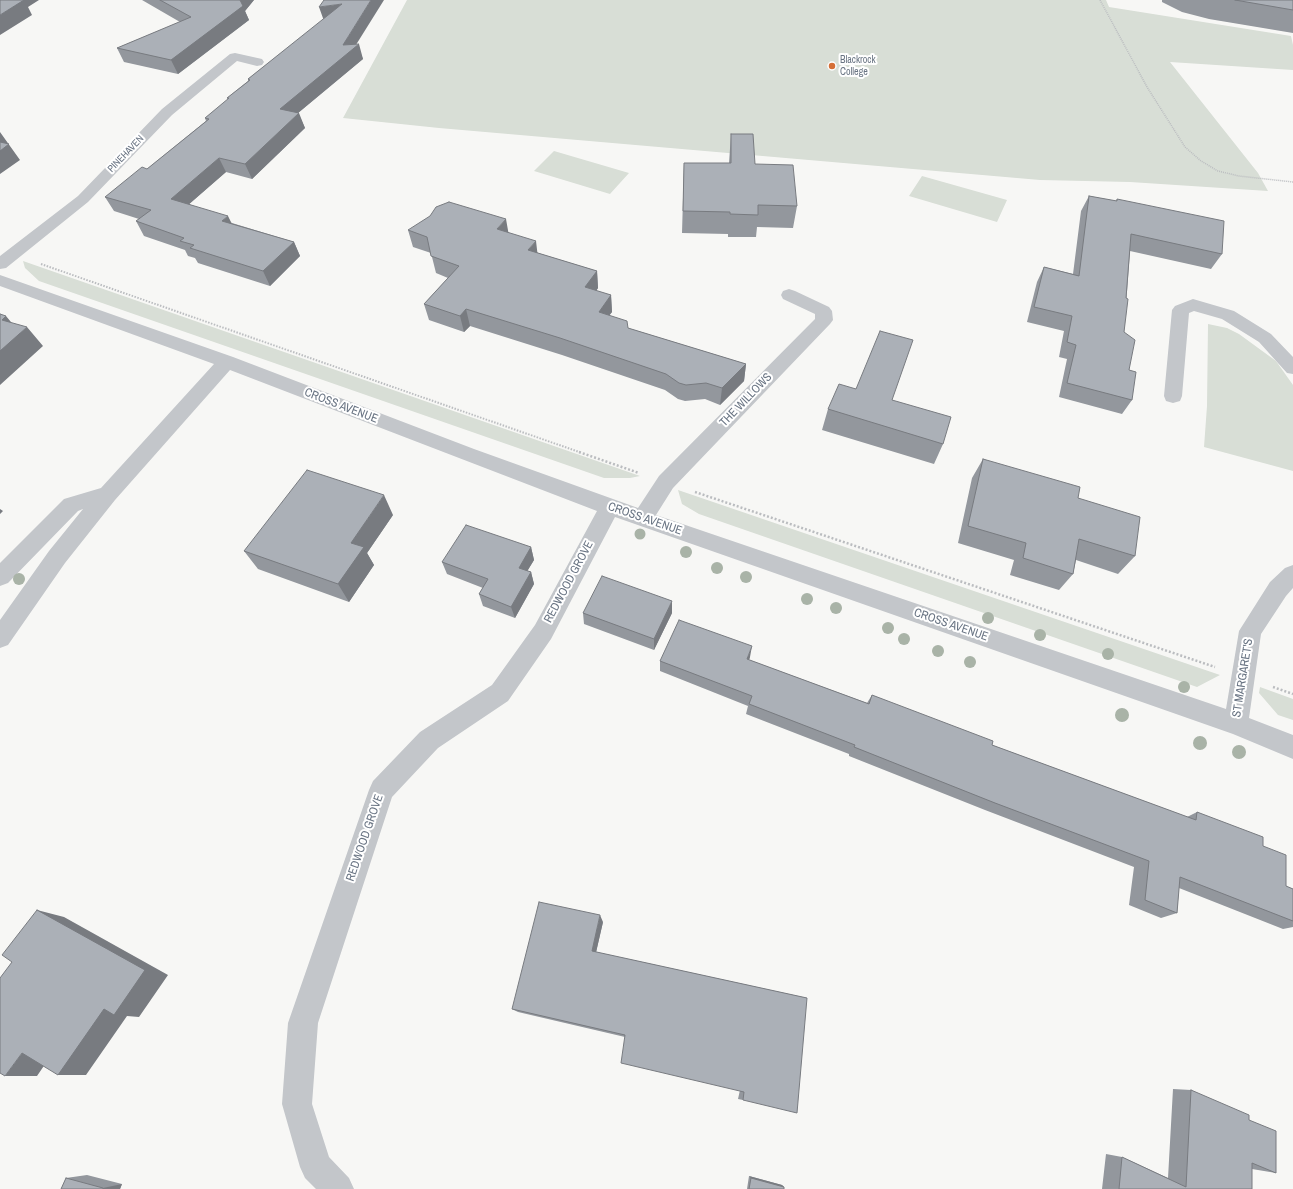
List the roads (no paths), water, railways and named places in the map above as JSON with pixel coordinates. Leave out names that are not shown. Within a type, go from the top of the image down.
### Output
[{"type":"street","name":"PINEHAVEN","points":[[0,264],[83,199],[167,112],[235,57],[257,62]]},
{"type":"street","name":"CROSS AVENUE","points":[[0,280],[228,362],[474,457],[643,518],[1236,724],[1293,747]]},
{"type":"street","name":"THE WILLOWS","points":[[643,518],[666,482],[824,320],[822,311],[789,295]]},
{"type":"street","points":[[1173,396],[1181,310],[1193,305],[1228,315],[1265,338],[1293,368]]},
{"type":"street","points":[[0,638],[57,557],[108,494],[228,362]]},
{"type":"street","points":[[0,577],[71,505],[108,494]]},
{"type":"street","name":"REDWOOD GROVE","points":[[338,1189],[316,1167],[297,1104],[303,1022],[382,790],[429,740],[500,693],[543,632],[610,506]]},
{"type":"street","name":"ST MARGARET'S","points":[[1236,724],[1250,631],[1278,589],[1293,574]]},
{"type":"place","name":"Blackrock College","points":[[832,66]]}]
